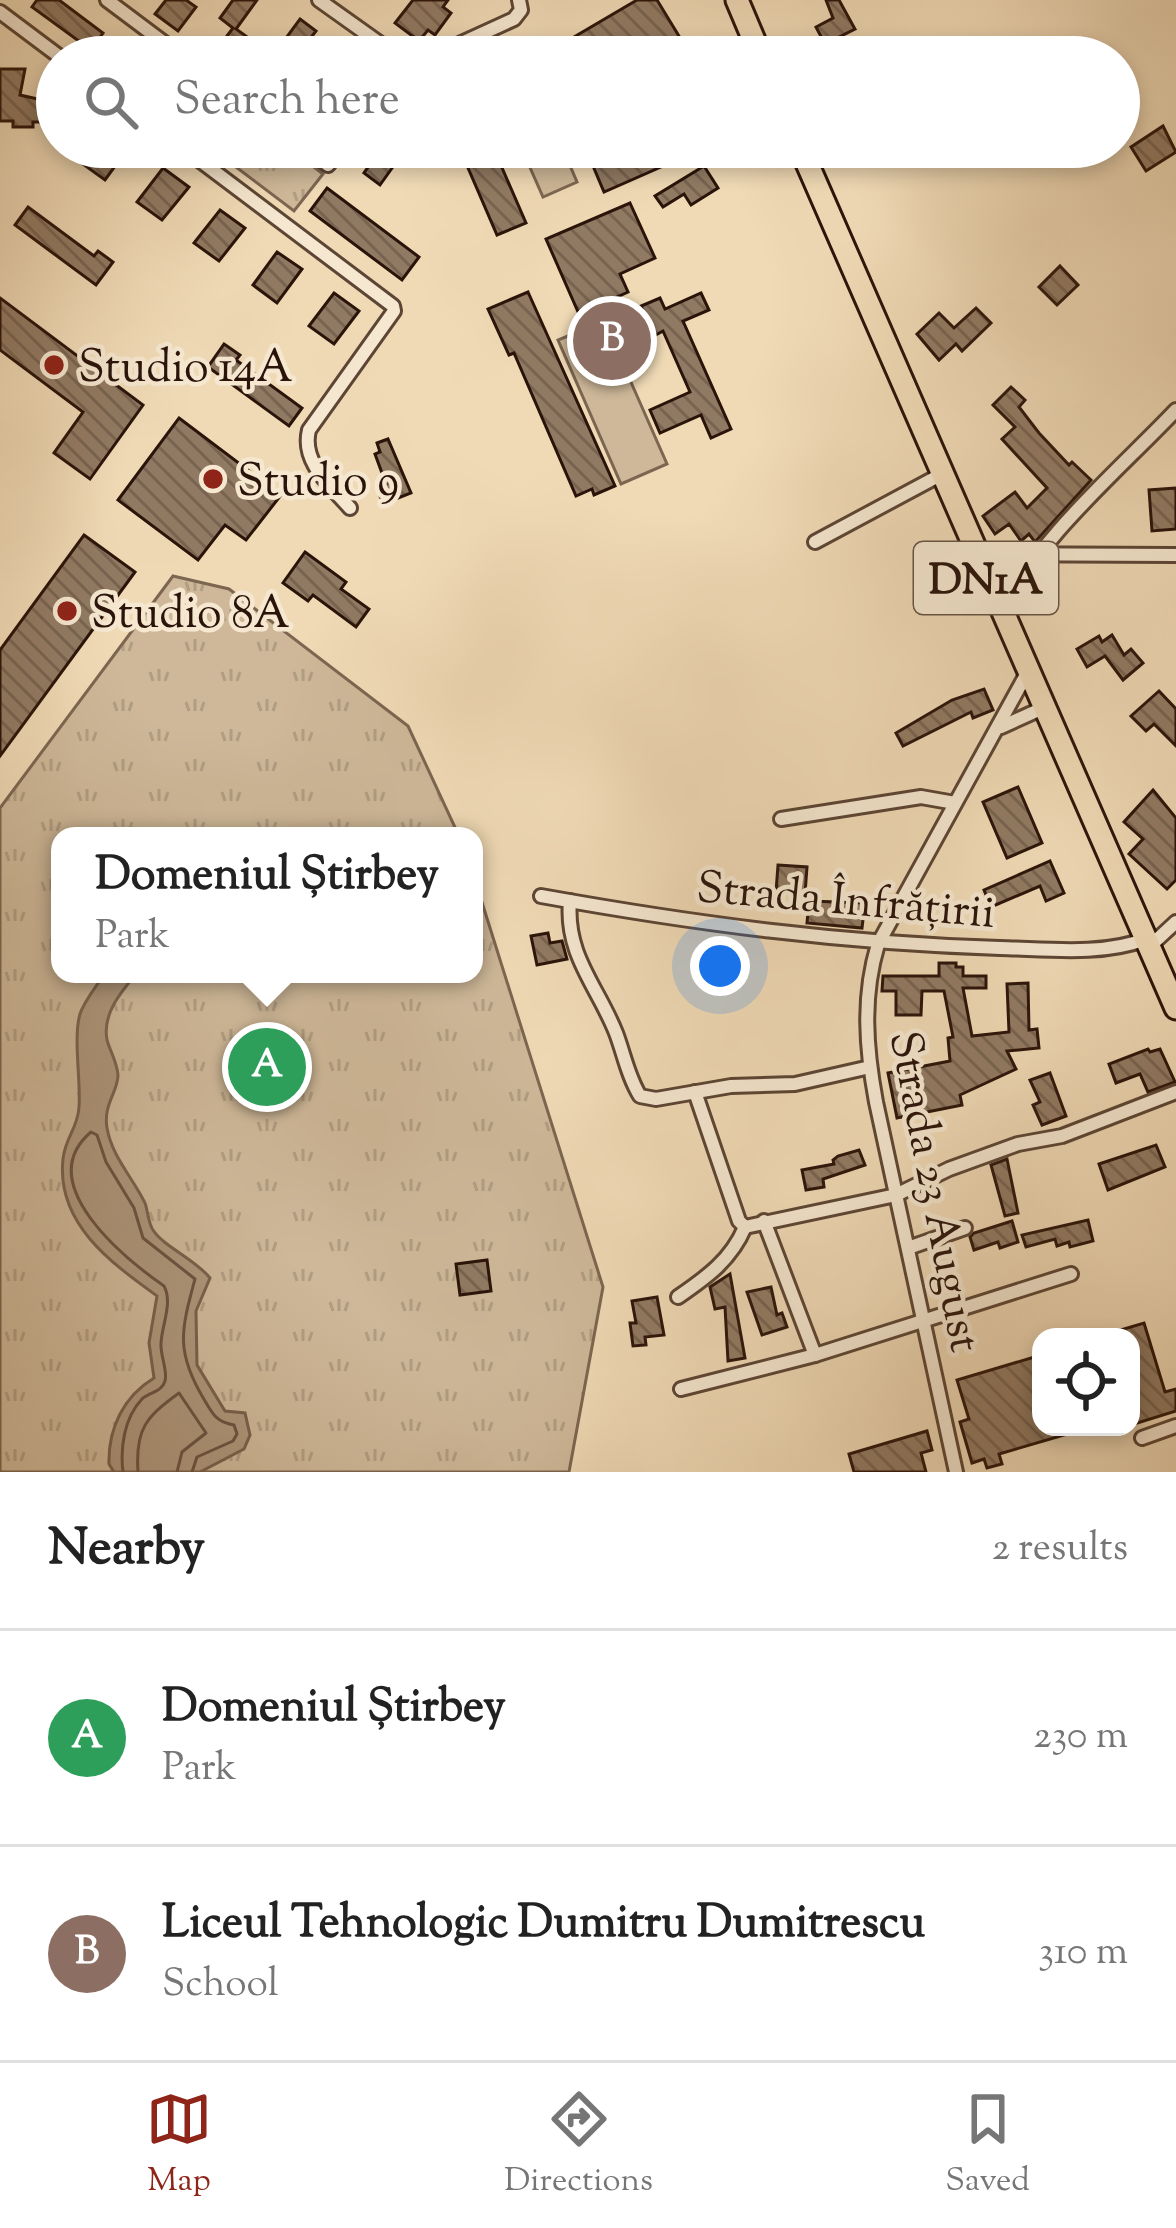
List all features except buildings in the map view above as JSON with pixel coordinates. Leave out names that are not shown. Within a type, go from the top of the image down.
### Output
[{"type":"main road","points":[[737,0],[752,36]]},
{"type":"main road","name":"DN1A","points":[[809,168],[1176,1008]]},
{"type":"street","points":[[106,0],[155,36]]},
{"type":"street","points":[[319,0],[370,36]]},
{"type":"street","points":[[477,36],[514,19],[521,10],[519,0]]},
{"type":"street","points":[[0,12],[36,39]]},
{"type":"street","points":[[210,168],[393,306],[306,441],[311,462],[350,508]]},
{"type":"street","points":[[1001,614],[1039,555],[1176,410]]},
{"type":"street","points":[[815,542],[941,474]]},
{"type":"street","points":[[976,554],[1176,555]]},
{"type":"street","name":"Strada 23 August","points":[[956,1472],[870,1067],[866,1020],[878,944],[1027,673]]},
{"type":"street","points":[[1000,728],[1043,708]]},
{"type":"street","points":[[781,819],[921,797],[956,802]]},
{"type":"street","name":"Strada Înfrățirii","points":[[541,896],[727,928],[878,944],[1060,949],[1148,943]]},
{"type":"street","points":[[570,901],[570,930],[583,970],[615,1028],[636,1089],[647,1099],[795,1084],[870,1067]]},
{"type":"street","points":[[1148,943],[1176,922]]},
{"type":"street","points":[[695,1092],[739,1221],[746,1227]]},
{"type":"street","points":[[678,1297],[712,1274],[736,1249],[746,1227],[896,1195],[949,1169],[1018,1144],[1062,1136],[1176,1092]]},
{"type":"street","points":[[764,1221],[815,1355]]},
{"type":"street","points":[[908,1248],[965,1228]]},
{"type":"street","points":[[682,1389],[815,1355],[1071,1274]]},
{"type":"street","points":[[1142,1438],[1176,1426]]},
{"type":"green space","points":[[237,168],[315,168],[323,174],[294,211]]},
{"type":"green space","points":[[530,168],[571,168],[577,182],[543,197]]},
{"type":"green space","points":[[604,321],[667,464],[621,484],[558,340]]},
{"type":"green space","points":[[173,576],[229,589],[408,726],[455,827],[51,827],[51,983],[483,983],[483,906],[603,1287],[569,1472],[0,1472],[0,808]]},
{"type":"water","points":[[98,983],[129,983],[107,1021],[107,1040],[118,1075],[107,1128],[118,1158],[145,1203],[153,1230],[210,1278],[196,1311],[197,1365],[225,1411],[245,1413],[250,1435],[244,1449],[200,1472],[114,1472],[109,1464],[111,1438],[120,1414],[154,1378],[149,1343],[157,1296],[105,1255],[77,1222],[68,1203],[63,1159],[79,1107],[78,1024]]},
{"type":"place","name":"Liceul Tehnologic Dumitru Dumitrescu","points":[[612,341]]},
{"type":"place","name":"Studio 14A","points":[[54,365]]},
{"type":"place","name":"Studio 9","points":[[213,479]]},
{"type":"place","name":"Studio 8A","points":[[67,611]]},
{"type":"place","name":"Domeniul Știrbey","points":[[267,1067]]}]
